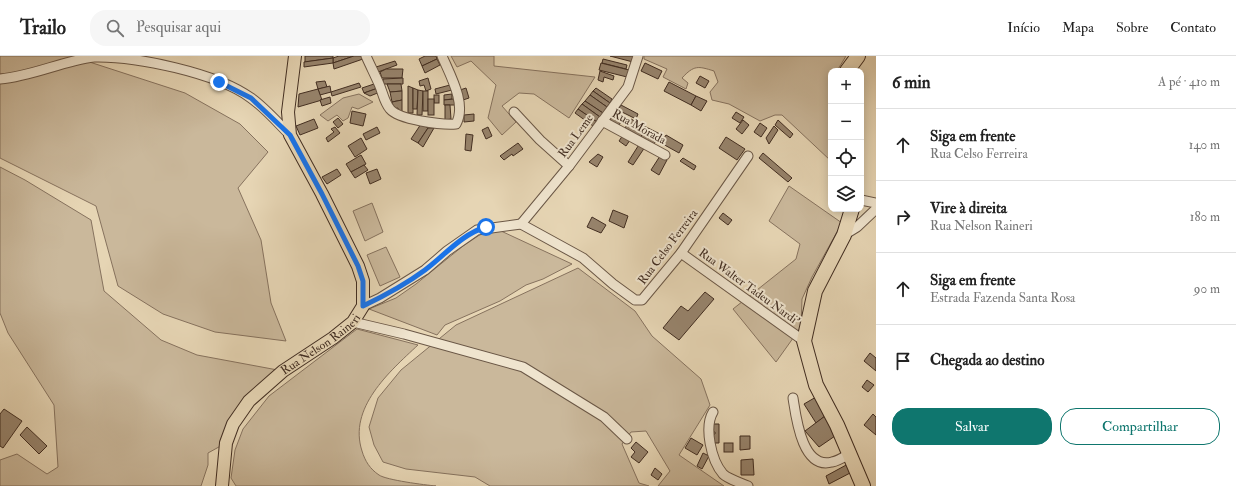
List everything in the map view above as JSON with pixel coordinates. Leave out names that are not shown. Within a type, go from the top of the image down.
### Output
[{"type":"highway","points":[[849,68],[858,56]]},
{"type":"highway","points":[[851,212],[844,235],[815,291],[804,341],[816,385],[863,486]]},
{"type":"main road","name":"Rua Nelson Raineri","points":[[222,486],[226,443],[233,424],[250,401],[283,371],[333,338],[353,322],[363,306],[363,281],[358,266],[322,194],[290,135],[288,112],[295,56]]},
{"type":"street","points":[[366,56],[379,83],[386,104],[392,111],[403,116],[424,121],[456,124],[458,119],[458,100],[442,56]]},
{"type":"street","name":"Rua Leme","points":[[521,224],[569,166],[628,87],[638,56]]},
{"type":"street","points":[[0,79],[33,74],[93,58],[126,57],[156,62],[202,76],[240,91],[258,104],[290,135]]},
{"type":"street","points":[[514,112],[540,140],[569,166]]},
{"type":"street","name":"Rua Morada","points":[[602,121],[665,155]]},
{"type":"street","name":"Rua Celso Ferreira","points":[[521,224],[583,258],[613,284],[635,300],[642,300],[681,253],[748,156]]},
{"type":"street","points":[[864,201],[876,203]]},
{"type":"street","points":[[844,235],[857,227],[876,209]]},
{"type":"street","points":[[363,306],[380,298],[424,270],[447,251],[477,230],[521,224]]},
{"type":"street","name":"Rua Walter Tadeu Nardi'","points":[[681,253],[804,341]]},
{"type":"street","points":[[353,322],[411,336],[523,367],[604,417],[627,439]]},
{"type":"street","points":[[793,398],[797,428],[812,457],[818,461],[833,462],[849,454]]},
{"type":"street","points":[[713,412],[709,418],[708,431],[714,455],[730,486]]},
{"type":"street","points":[[723,474],[748,486]]},
{"type":"shaded area","points":[[0,56],[71,56],[185,93],[240,124],[268,152],[238,188],[261,240],[271,303],[286,341],[215,332],[163,314],[118,286],[96,206],[0,158],[0,81],[15,74],[0,74]]},
{"type":"shaded area","points":[[451,56],[494,56],[494,66],[595,77],[569,118],[534,94],[519,93],[502,106],[516,122],[502,135],[488,118],[496,85],[471,61],[457,67]]},
{"type":"shaded area","points":[[644,56],[846,56],[839,68],[828,68],[828,158],[782,115],[775,115],[760,121],[729,104],[712,100],[710,92],[718,82],[714,71],[704,68],[693,69],[682,78],[688,83],[686,89],[663,77],[667,69],[644,59]]},
{"type":"shaded area","points":[[359,94],[373,102],[358,109],[352,107],[348,118],[343,121],[337,115],[328,121],[320,115],[343,98]]},
{"type":"shaded area","points":[[0,167],[25,180],[91,220],[104,291],[161,340],[197,355],[283,371],[249,401],[226,443],[208,453],[208,465],[201,486],[0,486],[0,460],[17,454],[47,474],[58,467],[54,405],[8,333],[0,313]]},
{"type":"shaded area","points":[[789,186],[842,223],[812,277],[802,299],[801,327],[776,362],[733,309],[796,259],[800,244],[769,221]]},
{"type":"shaded area","points":[[372,203],[383,232],[365,241],[353,211]]},
{"type":"shaded area","points":[[501,231],[572,264],[543,279],[526,285],[500,301],[445,325],[437,335],[369,309],[396,298],[416,284],[463,246],[481,234]]},
{"type":"shaded area","points":[[386,247],[400,277],[380,286],[367,255]]},
{"type":"shaded area","points":[[578,268],[635,311],[652,336],[701,379],[710,405],[679,455],[724,486],[658,486],[670,471],[646,431],[631,432],[622,444],[639,483],[649,486],[490,486],[475,477],[406,469],[383,462],[374,445],[369,427],[378,398],[401,370],[456,325]]},
{"type":"shaded area","points":[[357,329],[418,345],[384,379],[366,406],[361,420],[359,435],[362,451],[368,464],[379,475],[389,479],[436,486],[236,486],[231,478],[235,450],[243,429],[269,396]]},
{"type":"building","points":[[305,56],[333,56],[333,58],[305,62]]},
{"type":"building","points":[[339,56],[354,56],[333,63],[333,58]]},
{"type":"building","points":[[354,56],[362,56],[363,59],[334,69],[333,63]]},
{"type":"building","points":[[425,56],[436,56],[437,59],[422,66],[419,59]]},
{"type":"building","points":[[610,56],[635,56],[633,62]]},
{"type":"building","points":[[333,58],[333,63],[304,67],[304,62]]},
{"type":"building","points":[[437,59],[440,65],[425,73],[422,66]]},
{"type":"building","points":[[603,59],[627,65],[626,69],[602,63]]},
{"type":"building","points":[[395,61],[397,65],[378,72],[376,67]]},
{"type":"building","points":[[601,63],[629,70],[627,77],[599,70]]},
{"type":"building","points":[[645,63],[662,71],[658,79],[641,71]]},
{"type":"building","points":[[386,69],[403,69],[402,78],[382,78],[380,72]]},
{"type":"building","points":[[600,71],[614,76],[613,80],[604,77],[603,82],[598,80]]},
{"type":"building","points":[[700,76],[709,81],[705,88],[696,83]]},
{"type":"building","points":[[403,78],[403,84],[383,84],[383,79]]},
{"type":"building","points":[[428,78],[431,89],[426,91],[424,85],[420,86],[419,81]]},
{"type":"building","points":[[325,81],[327,87],[318,89],[316,82]]},
{"type":"building","points":[[669,82],[696,96],[691,105],[664,91]]},
{"type":"building","points":[[359,83],[361,87],[332,96],[331,92]]},
{"type":"building","points":[[377,83],[378,88],[364,93],[362,88]]},
{"type":"building","points":[[387,84],[401,84],[402,91],[390,92]]},
{"type":"building","points":[[450,85],[452,90],[436,94],[435,89]]},
{"type":"building","points":[[330,86],[331,92],[320,95],[318,89]]},
{"type":"building","points":[[408,86],[413,88],[413,113],[408,113]]},
{"type":"building","points":[[378,88],[380,92],[370,96],[364,93]]},
{"type":"building","points":[[413,88],[418,90],[417,109],[413,109]]},
{"type":"building","points":[[466,88],[469,98],[463,100],[460,90]]},
{"type":"building","points":[[596,88],[612,99],[610,103],[593,91]]},
{"type":"building","points":[[318,89],[322,100],[298,107],[299,94]]},
{"type":"building","points":[[418,90],[423,91],[422,115],[417,115]]},
{"type":"building","points":[[402,91],[402,100],[392,102],[390,92]]},
{"type":"building","points":[[423,91],[428,91],[428,111],[423,111]]},
{"type":"building","points":[[593,91],[610,103],[607,107],[590,95]]},
{"type":"building","points":[[452,94],[452,99],[444,100],[444,95]]},
{"type":"building","points":[[434,95],[439,95],[439,103],[434,103]]},
{"type":"building","points":[[590,95],[607,107],[603,113],[585,101]]},
{"type":"building","points":[[696,96],[707,101],[701,111],[691,105]]},
{"type":"building","points":[[330,97],[331,103],[322,106],[320,100]]},
{"type":"building","points":[[428,99],[434,99],[434,115],[428,115]]},
{"type":"building","points":[[454,99],[455,105],[444,105],[444,100]]},
{"type":"building","points":[[402,100],[402,112],[398,112],[398,108],[394,109],[392,102]]},
{"type":"building","points":[[585,101],[603,113],[600,117],[582,104]]},
{"type":"building","points":[[582,104],[600,117],[597,122],[578,109]]},
{"type":"building","points":[[445,105],[450,105],[451,119],[445,120]]},
{"type":"building","points":[[621,105],[638,114],[636,119],[618,110]]},
{"type":"building","points":[[578,109],[597,122],[593,126],[575,113]]},
{"type":"building","points":[[352,111],[366,114],[363,126],[350,123]]},
{"type":"building","points":[[736,112],[744,117],[740,123],[732,118]]},
{"type":"building","points":[[614,113],[623,118],[618,127],[609,122]]},
{"type":"building","points":[[474,114],[474,121],[464,122],[464,115]]},
{"type":"building","points":[[338,118],[343,124],[338,128],[333,122]]},
{"type":"building","points":[[314,119],[318,128],[300,135],[296,126]]},
{"type":"building","points":[[631,119],[646,127],[641,137],[625,128]]},
{"type":"building","points":[[743,120],[749,125],[742,134],[736,129]]},
{"type":"building","points":[[778,120],[793,134],[790,138],[775,125]]},
{"type":"building","points":[[760,123],[767,128],[761,137],[754,132]]},
{"type":"building","points":[[421,124],[428,128],[418,143],[411,139]]},
{"type":"building","points":[[774,126],[778,130],[769,144],[766,138]]},
{"type":"building","points":[[335,127],[340,133],[328,142],[326,138],[334,132],[331,129]]},
{"type":"building","points":[[377,127],[380,133],[366,140],[363,134]]},
{"type":"building","points":[[488,127],[492,136],[486,139],[482,130]]},
{"type":"building","points":[[646,127],[660,134],[654,144],[641,137]]},
{"type":"building","points":[[428,128],[434,128],[423,147],[418,143]]},
{"type":"building","points":[[466,134],[473,135],[471,151],[465,150]]},
{"type":"building","points":[[623,135],[630,140],[626,146],[619,141]]},
{"type":"building","points":[[666,135],[683,145],[679,153],[661,143]]},
{"type":"building","points":[[726,137],[745,149],[737,160],[719,148]]},
{"type":"building","points":[[361,138],[367,149],[355,157],[348,146]]},
{"type":"building","points":[[518,143],[523,149],[504,160],[500,156]]},
{"type":"building","points":[[640,143],[645,147],[633,165],[628,162]]},
{"type":"building","points":[[763,153],[792,178],[788,182],[759,158]]},
{"type":"building","points":[[598,154],[603,157],[597,167],[589,162]]},
{"type":"building","points":[[361,155],[366,164],[351,172],[346,164]]},
{"type":"building","points":[[660,156],[667,160],[659,175],[651,170]]},
{"type":"building","points":[[683,158],[696,166],[694,170],[680,161]]},
{"type":"building","points":[[364,165],[368,170],[355,178],[351,172]]},
{"type":"building","points":[[337,169],[341,175],[327,184],[322,177]]},
{"type":"building","points":[[377,169],[381,179],[370,184],[366,173]]},
{"type":"building","points":[[613,210],[628,216],[624,228],[609,221]]},
{"type":"building","points":[[723,213],[732,220],[728,225],[719,218]]},
{"type":"building","points":[[592,217],[606,225],[601,233],[587,227]]},
{"type":"building","points":[[705,292],[714,299],[679,340],[663,328],[681,306],[688,311]]},
{"type":"building","points":[[870,353],[876,358],[876,371],[864,361]]},
{"type":"building","points":[[867,380],[874,385],[868,392],[862,387]]},
{"type":"building","points":[[816,397],[825,416],[816,423],[804,404]]},
{"type":"building","points":[[4,409],[22,421],[3,448],[0,446],[0,414]]},
{"type":"building","points":[[873,414],[876,417],[876,435],[864,425]]},
{"type":"building","points":[[825,416],[835,436],[819,447],[805,431]]},
{"type":"building","points":[[710,424],[719,424],[719,443],[713,443],[713,434],[715,434],[715,432],[710,432]]},
{"type":"building","points":[[27,427],[47,446],[39,454],[20,435]]},
{"type":"building","points":[[740,436],[750,436],[750,449],[740,450]]},
{"type":"building","points":[[691,438],[703,445],[697,455],[685,448]]},
{"type":"building","points":[[636,442],[648,452],[639,463],[631,457],[635,452],[631,448]]},
{"type":"building","points":[[724,443],[733,443],[733,452],[724,452]]},
{"type":"building","points":[[703,453],[709,456],[702,469],[697,466]]},
{"type":"building","points":[[753,459],[754,475],[741,475],[741,460]]},
{"type":"building","points":[[848,464],[852,472],[829,484],[826,476]]},
{"type":"building","points":[[655,468],[662,474],[658,480],[651,475]]},
{"type":"route","points":[[219,82],[240,91],[251,98],[290,135],[348,244],[358,266],[363,281],[363,306],[403,284],[477,230],[486,227]]}]
